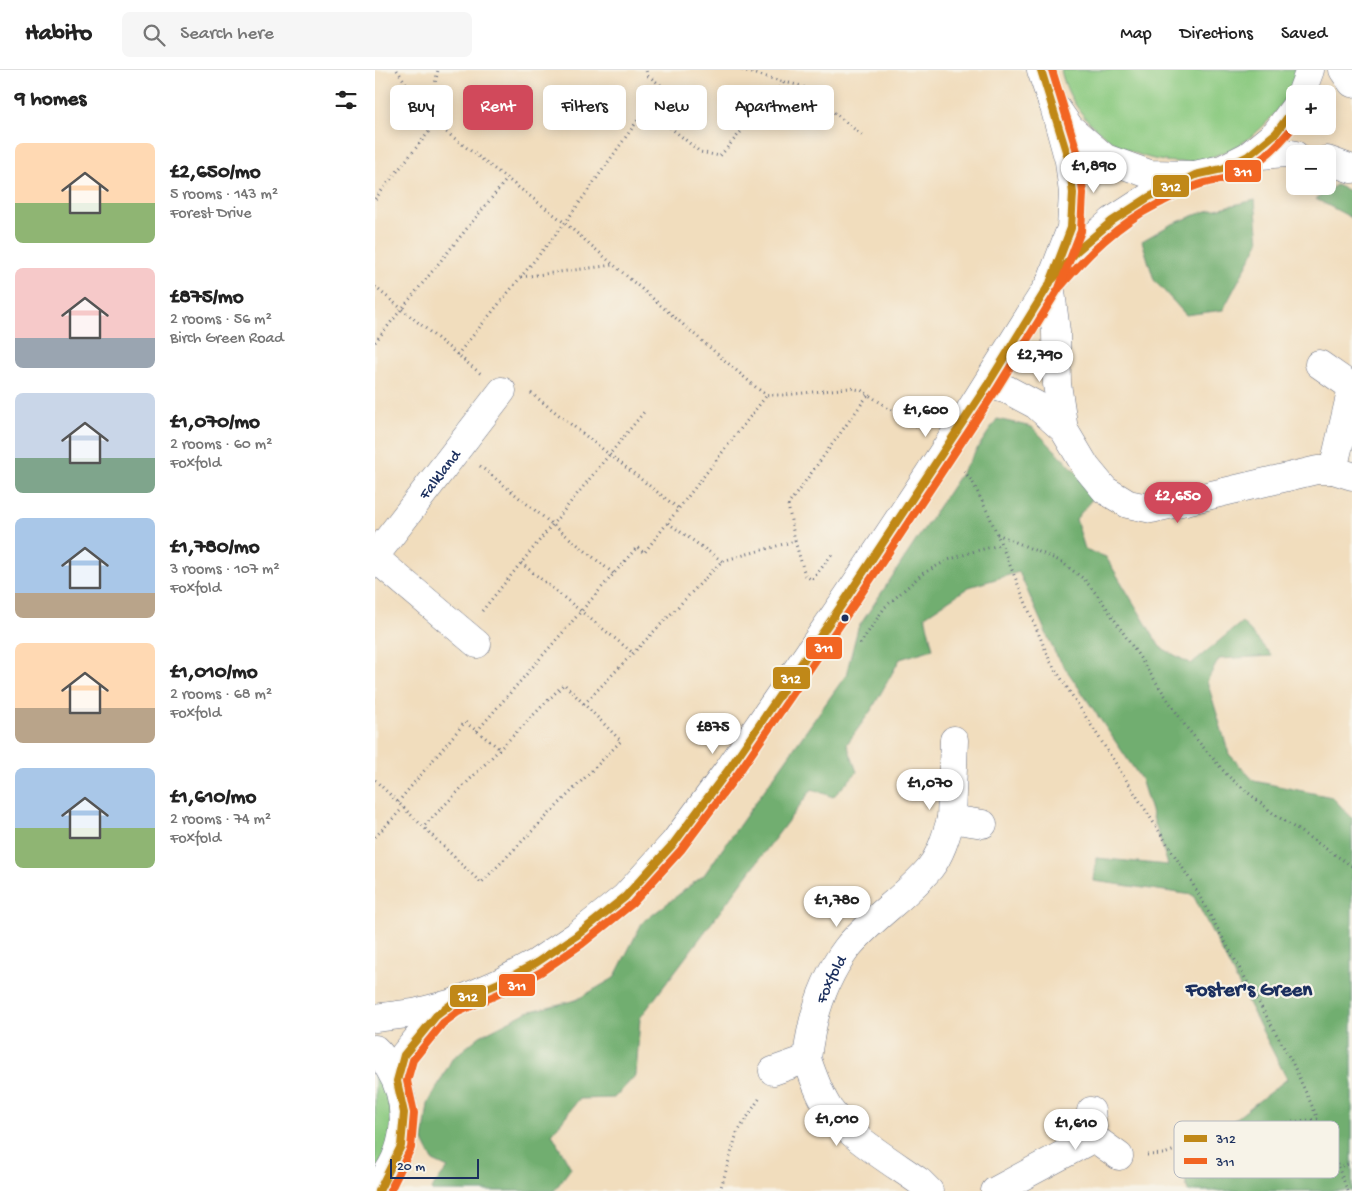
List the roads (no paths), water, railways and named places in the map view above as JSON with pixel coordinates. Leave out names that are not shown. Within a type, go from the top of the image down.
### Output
[{"type":"street","points":[[1304,85],[1310,70]]},
{"type":"street","points":[[1343,70],[1352,83]]},
{"type":"street","points":[[1040,71],[1052,102],[1069,161],[1073,193],[1071,228],[1050,283],[1056,332],[1057,384],[1064,430]]},
{"type":"street","points":[[1052,102],[1070,128],[1105,158],[1149,174],[1195,175]]},
{"type":"street","points":[[375,1018],[414,1013],[453,1003],[499,983],[536,963],[576,936],[625,897],[674,843],[729,769],[932,469],[988,384],[1050,283],[1077,251],[1113,221],[1149,197],[1195,175],[1222,169],[1248,156],[1276,133],[1286,119]]},
{"type":"street","points":[[1248,156],[1286,154]]},
{"type":"street","points":[[1336,163],[1352,169]]},
{"type":"street","points":[[988,384],[1008,390],[1036,405],[1064,430],[1086,467],[1105,490],[1128,504],[1152,508],[1317,470],[1343,473],[1352,388],[1319,364]]},
{"type":"street","name":"Falkland","points":[[375,557],[502,391]]},
{"type":"street","points":[[375,557],[470,639]]},
{"type":"street","name":"Foxfold","points":[[929,1191],[920,1182],[847,1128],[830,1110],[817,1088],[807,1059],[816,1012],[834,968],[864,929],[931,868],[944,844],[951,819],[954,740]]},
{"type":"street","points":[[951,819],[983,824]]},
{"type":"street","points":[[397,1080],[405,1055],[436,1016],[453,1003]]},
{"type":"street","points":[[375,1050],[397,1080],[404,1113],[401,1146],[380,1185]]},
{"type":"street","points":[[773,1071],[807,1059]]},
{"type":"street","points":[[1091,1111],[1093,1138]]},
{"type":"street","points":[[1093,1138],[1119,1156]]},
{"type":"street","points":[[995,1191],[1093,1138]]},
{"type":"district","name":"Foster's Green","points":[[1249,988]]}]
